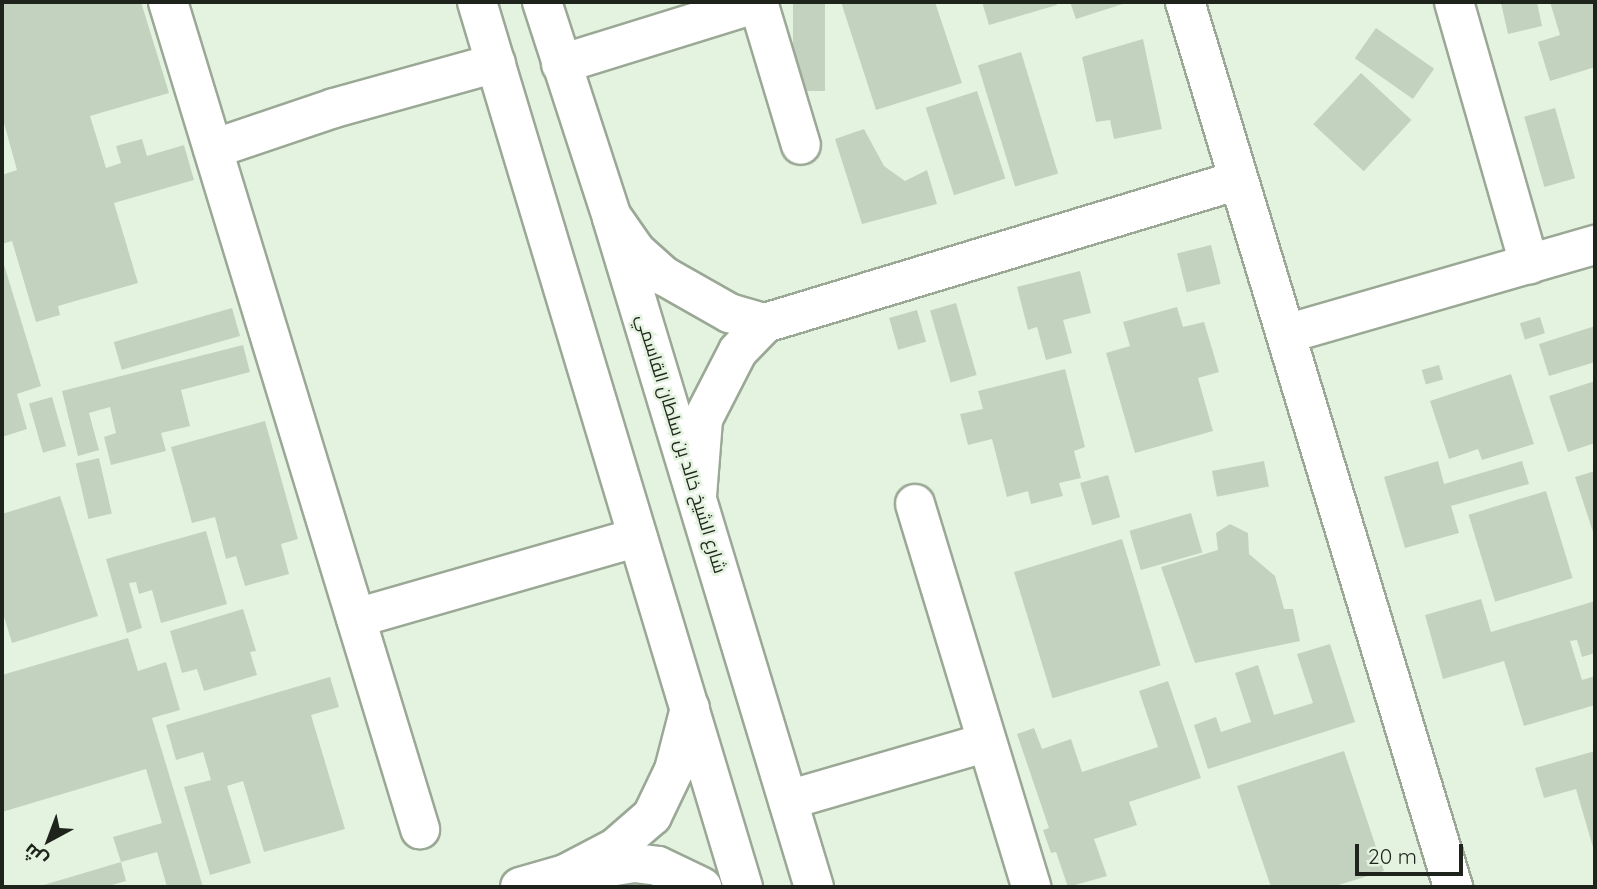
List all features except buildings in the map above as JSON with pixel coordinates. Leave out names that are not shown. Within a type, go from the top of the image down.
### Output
[{"type":"street","points":[[168,2],[421,829]]},
{"type":"street","points":[[477,2],[743,887]]},
{"type":"street","name":"شارع الشيخ خالد بن سلطان القاسمي","points":[[542,2],[612,218],[814,887]]},
{"type":"street","points":[[1185,2],[1453,887]]},
{"type":"street","points":[[1454,2],[1529,264]]},
{"type":"street","points":[[561,64],[758,3],[801,145]]},
{"type":"street","points":[[213,149],[334,108],[496,63]]},
{"type":"street","points":[[697,496],[704,419],[718,384],[738,351],[765,323],[1239,180]]},
{"type":"street","points":[[612,218],[636,251],[664,276],[718,308],[765,323]]},
{"type":"street","points":[[1286,334],[1595,245]]},
{"type":"street","points":[[915,504],[1031,887]]},
{"type":"street","points":[[356,618],[638,537]]},
{"type":"street","points":[[565,874],[615,848],[652,816],[674,770],[690,708]]},
{"type":"street","points":[[788,800],[987,742]]},
{"type":"street","points":[[520,887],[565,874],[634,863],[683,875],[702,887]]}]
